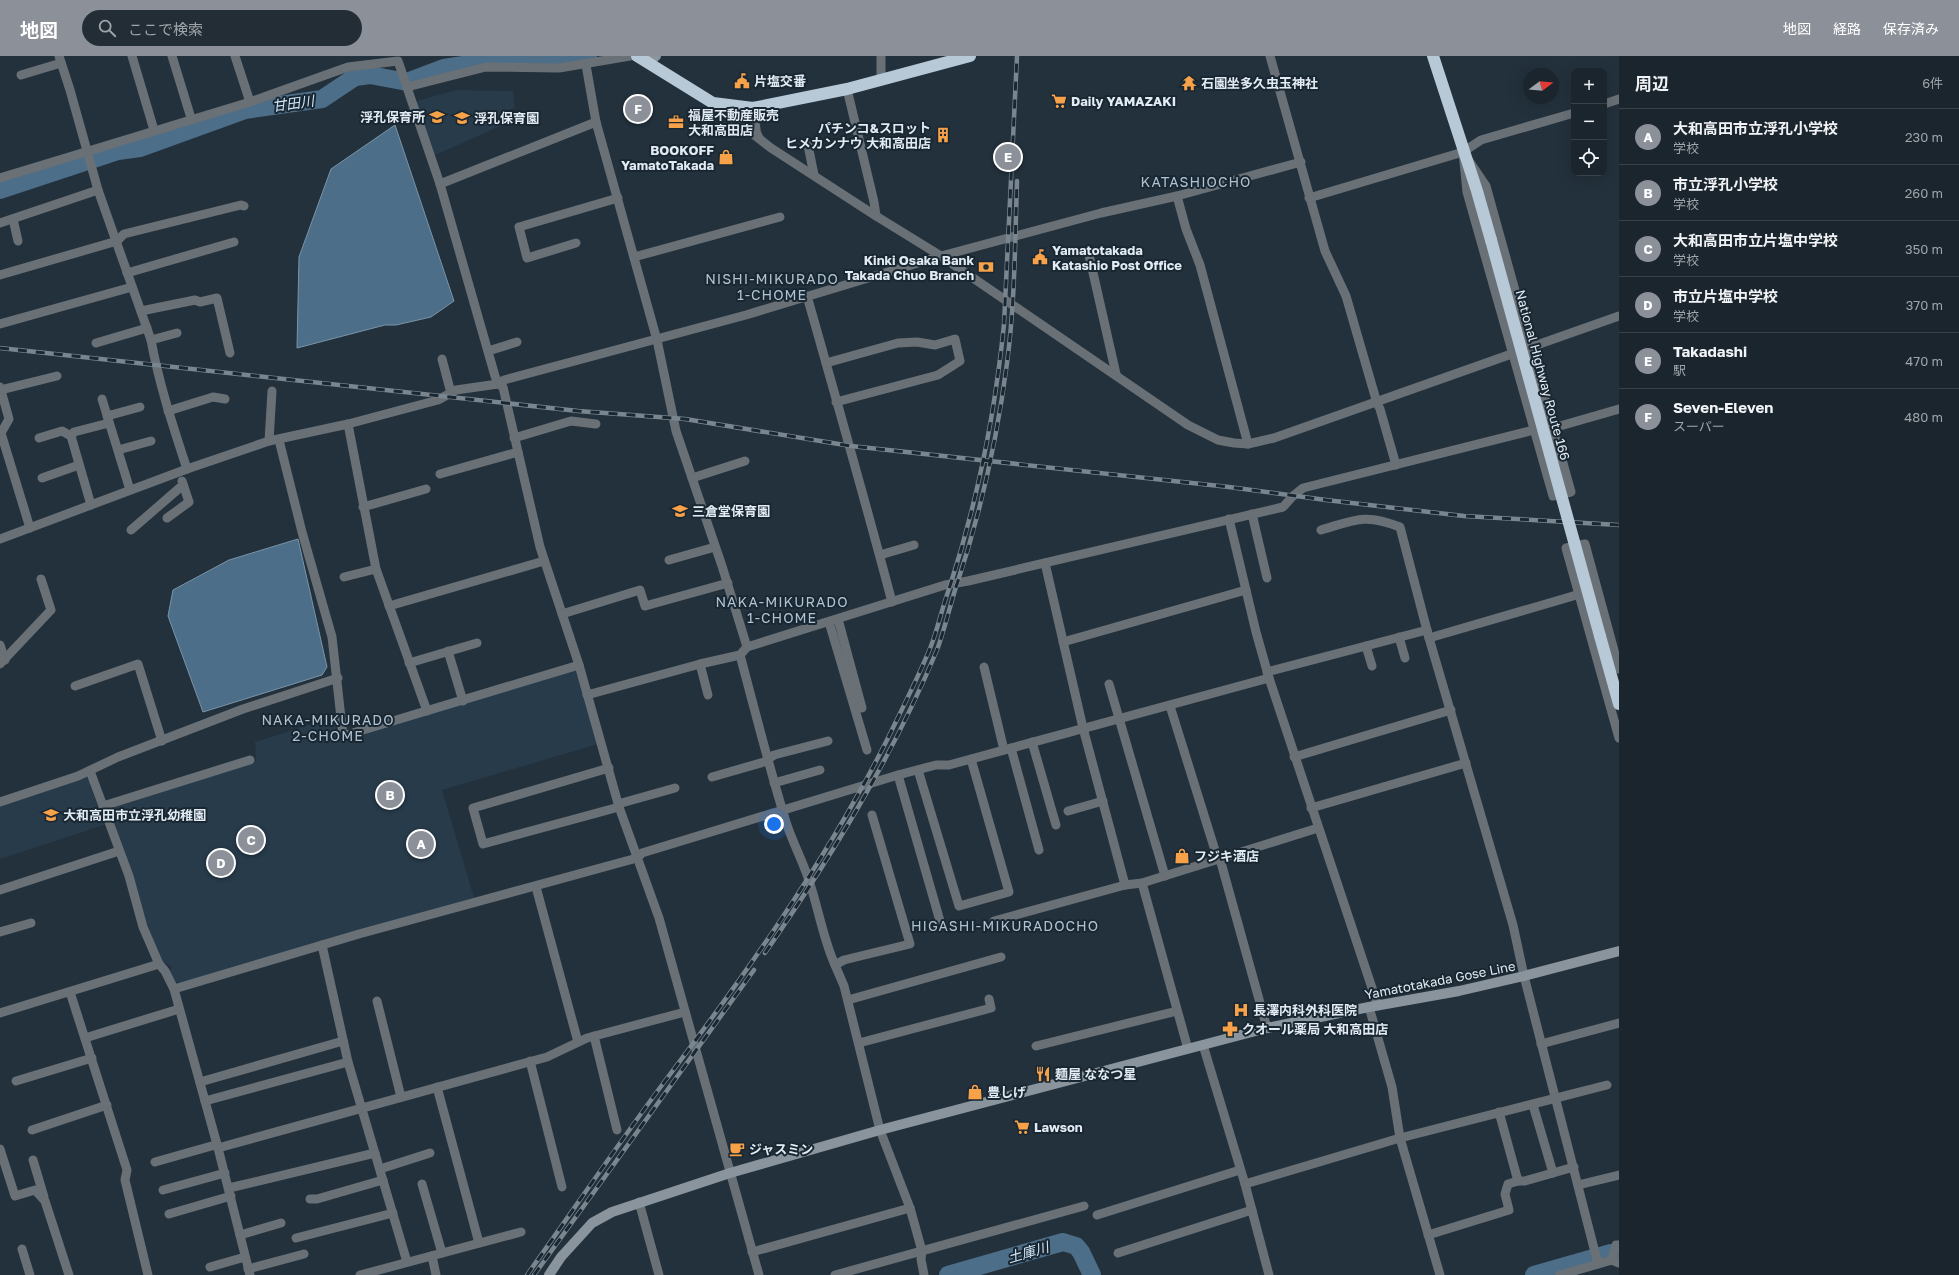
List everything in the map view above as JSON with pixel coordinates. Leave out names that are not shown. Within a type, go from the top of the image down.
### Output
[{"type":"highway","points":[[647,58],[713,103],[753,108],[847,89],[970,56]]},
{"type":"highway","name":"National Highway Route 166","points":[[1433,56],[1463,152],[1477,191],[1619,704]]},
{"type":"main road","name":"Yamatotakada Gose Line","points":[[549,1275],[561,1257],[592,1223],[612,1212],[639,1202],[730,1173],[880,1130],[1267,1028],[1374,1006],[1459,991],[1524,976],[1619,951]]},
{"type":"street","points":[[132,56],[154,130]]},
{"type":"street","points":[[172,56],[191,118]]},
{"type":"street","points":[[235,56],[250,102]]},
{"type":"street","points":[[407,87],[486,67],[559,68],[586,65],[630,56]]},
{"type":"street","points":[[881,56],[881,79]]},
{"type":"street","points":[[1270,56],[1325,251],[1346,296],[1376,403],[1380,409],[1396,464]]},
{"type":"street","points":[[21,75],[60,60],[111,232],[117,242],[151,340],[155,365],[183,470],[183,484],[189,502],[166,518]]},
{"type":"street","points":[[0,178],[191,118],[250,102],[348,67],[398,61],[440,184],[498,384],[503,387],[544,561],[579,665],[619,806],[659,918],[759,1275]]},
{"type":"street","points":[[586,65],[596,122],[657,340],[676,431],[728,583],[748,648]]},
{"type":"street","points":[[847,89],[876,216]]},
{"type":"street","points":[[1607,103],[1619,99]]},
{"type":"street","points":[[713,103],[760,139],[876,216],[941,256],[1116,374],[1188,425],[1218,440],[1248,444],[1274,438],[1619,316]]},
{"type":"street","points":[[760,139],[755,129],[756,119],[762,110],[776,104]]},
{"type":"street","points":[[1309,198],[1463,152],[1481,140],[1571,114]]},
{"type":"street","points":[[440,184],[596,122]]},
{"type":"street","points":[[808,145],[814,175]]},
{"type":"street","points":[[1463,152],[1486,186],[1532,347],[1571,492],[1553,496],[1467,192],[1463,152]]},
{"type":"street","points":[[0,539],[183,470],[269,441],[348,424],[438,400],[456,390],[498,384],[504,380],[657,340],[941,256],[1101,213],[1176,196],[1301,162]]},
{"type":"street","points":[[0,223],[98,190]]},
{"type":"street","points":[[1176,196],[1186,229],[1200,265],[1248,444]]},
{"type":"street","points":[[576,243],[527,258],[519,227],[618,198]]},
{"type":"street","points":[[0,275],[117,242],[124,234],[241,205],[244,206]]},
{"type":"street","points":[[634,257],[780,217]]},
{"type":"street","points":[[13,219],[18,241]]},
{"type":"street","points":[[127,273],[234,242]]},
{"type":"street","points":[[1089,255],[1116,374]]},
{"type":"street","points":[[0,324],[132,287]]},
{"type":"street","points":[[807,296],[836,402],[851,446],[892,602]]},
{"type":"street","points":[[140,310],[195,300],[200,302],[217,298],[230,353]]},
{"type":"street","points":[[96,343],[147,328]]},
{"type":"street","points":[[151,340],[178,333]]},
{"type":"street","points":[[826,363],[898,343],[917,342],[935,345],[955,339],[960,361],[938,375],[836,402]]},
{"type":"street","points":[[488,351],[517,342]]},
{"type":"street","points":[[442,359],[451,393]]},
{"type":"street","points":[[30,528],[1,433],[2,428],[9,420],[0,389],[57,376]]},
{"type":"street","points":[[269,441],[272,391]]},
{"type":"street","points":[[168,410],[213,397],[226,399]]},
{"type":"street","points":[[102,399],[130,490]]},
{"type":"street","points":[[71,436],[74,432],[140,407]]},
{"type":"street","points":[[1553,428],[1619,409]]},
{"type":"street","points":[[514,438],[571,421],[596,424]]},
{"type":"street","points":[[348,424],[376,568],[427,711]]},
{"type":"street","points":[[587,695],[700,664],[740,655],[748,648],[945,585],[1283,507],[1303,488],[1534,430]]},
{"type":"street","points":[[39,438],[62,431],[71,436],[91,505]]},
{"type":"street","points":[[279,440],[302,532],[332,637],[338,678],[343,736],[579,665]]},
{"type":"street","points":[[118,450],[151,441]]},
{"type":"street","points":[[440,474],[518,452]]},
{"type":"street","points":[[692,478],[745,461]]},
{"type":"street","points":[[42,478],[79,466]]},
{"type":"street","points":[[131,530],[183,484]]},
{"type":"street","points":[[363,507],[426,489]]},
{"type":"street","points":[[1252,514],[1267,578]]},
{"type":"street","points":[[1321,530],[1362,518],[1384,520],[1400,526],[1428,634],[1513,925],[1541,1044],[1598,1264]]},
{"type":"street","points":[[1229,519],[1268,675],[1374,1006],[1392,1088],[1400,1138],[1440,1275]]},
{"type":"street","points":[[1619,669],[1584,544],[1566,548],[1619,738]]},
{"type":"street","points":[[880,555],[914,545]]},
{"type":"street","points":[[669,560],[715,547]]},
{"type":"street","points":[[389,606],[544,561]]},
{"type":"street","points":[[1045,562],[1083,728],[1125,885]]},
{"type":"street","points":[[344,577],[376,568]]},
{"type":"street","points":[[2,662],[51,610],[41,579]]},
{"type":"street","points":[[562,614],[640,590],[645,606],[728,583]]},
{"type":"street","points":[[1063,642],[1246,590]]},
{"type":"street","points":[[174,989],[322,945],[637,858],[642,853],[898,775],[936,765],[949,765],[1007,748],[1170,706],[1268,675],[1399,637],[1428,634],[1580,594]]},
{"type":"street","points":[[833,621],[862,708]]},
{"type":"street","points":[[833,621],[867,750]]},
{"type":"street","points":[[1399,637],[1405,658]]},
{"type":"street","points":[[409,663],[477,643]]},
{"type":"street","points":[[0,645],[2,662]]},
{"type":"street","points":[[1366,646],[1372,666]]},
{"type":"street","points":[[448,651],[463,701]]},
{"type":"street","points":[[740,655],[774,783],[811,886],[822,924],[827,949],[844,986],[880,1130],[910,1208],[922,1251],[921,1259],[924,1275]]},
{"type":"street","points":[[75,686],[138,664],[162,741]]},
{"type":"street","points":[[700,664],[708,695]]},
{"type":"street","points":[[984,667],[1007,748],[1039,850]]},
{"type":"street","points":[[0,802],[90,771],[118,757],[243,709],[338,678]]},
{"type":"street","points":[[1109,684],[1165,876]]},
{"type":"street","points":[[1170,706],[1219,859],[1267,1028]]},
{"type":"street","points":[[1294,757],[1451,710]]},
{"type":"street","points":[[712,777],[768,760],[774,754],[828,741]]},
{"type":"street","points":[[1032,742],[1056,825]]},
{"type":"street","points":[[918,770],[959,906],[1009,892],[971,759]]},
{"type":"street","points":[[103,806],[250,760]]},
{"type":"street","points":[[1311,808],[1466,763]]},
{"type":"street","points":[[609,768],[473,808],[483,844],[619,806],[675,788]]},
{"type":"street","points":[[774,783],[820,770]]},
{"type":"street","points":[[90,771],[120,851],[143,927],[159,964],[165,971],[174,989],[225,1173],[249,1272],[304,1254]]},
{"type":"street","points":[[898,775],[940,921]]},
{"type":"street","points":[[1068,811],[1102,801]]},
{"type":"street","points":[[835,965],[844,960],[910,944],[872,814]]},
{"type":"street","points":[[994,921],[1125,885],[1142,883],[1318,828]]},
{"type":"street","points":[[0,890],[120,851]]},
{"type":"street","points":[[1142,883],[1188,1049]]},
{"type":"street","points":[[536,887],[578,1042]]},
{"type":"street","points":[[0,932],[31,923]]},
{"type":"street","points":[[322,945],[348,1062],[407,1262]]},
{"type":"street","points":[[848,1000],[1001,957]]},
{"type":"street","points":[[0,1013],[159,964]]},
{"type":"street","points":[[70,992],[127,1170],[125,1180],[148,1275]]},
{"type":"street","points":[[859,1043],[991,1008],[988,999]]},
{"type":"street","points":[[377,1001],[401,1097]]},
{"type":"street","points":[[85,1038],[179,1009]]},
{"type":"street","points":[[1036,1046],[1177,1010]]},
{"type":"street","points":[[155,1162],[215,1146],[218,1148],[547,1057],[594,1036],[685,1012]]},
{"type":"street","points":[[1541,1044],[1619,1023]]},
{"type":"street","points":[[594,1036],[617,1130]]},
{"type":"street","points":[[200,1082],[343,1042]]},
{"type":"street","points":[[1203,1045],[1245,1184],[1269,1275]]},
{"type":"street","points":[[16,1081],[92,1058]]},
{"type":"street","points":[[530,1061],[562,1187]]},
{"type":"street","points":[[205,1101],[348,1062]]},
{"type":"street","points":[[1245,1184],[1400,1138],[1607,1085]]},
{"type":"street","points":[[437,1087],[479,1243]]},
{"type":"street","points":[[32,1130],[107,1105]]},
{"type":"street","points":[[1533,1105],[1553,1173]]},
{"type":"street","points":[[1499,1112],[1518,1181]]},
{"type":"street","points":[[169,1214],[230,1192],[375,1153]]},
{"type":"street","points":[[380,1169],[430,1153]]},
{"type":"street","points":[[1,1155],[14,1196],[35,1190],[45,1201]]},
{"type":"street","points":[[33,1160],[69,1275]]},
{"type":"street","points":[[1428,1235],[1509,1210],[1505,1194],[1508,1184],[1574,1168]]},
{"type":"street","points":[[1097,1215],[1240,1170]]},
{"type":"street","points":[[163,1190],[225,1173]]},
{"type":"street","points":[[1578,1185],[1619,1175]]},
{"type":"street","points":[[310,1198],[317,1199],[383,1180]]},
{"type":"street","points":[[422,1184],[442,1253]]},
{"type":"street","points":[[639,1202],[659,1275]]},
{"type":"street","points":[[835,1275],[1084,1206]]},
{"type":"street","points":[[752,1252],[910,1208]]},
{"type":"street","points":[[1118,1253],[1252,1210]]},
{"type":"street","points":[[296,1238],[393,1213]]},
{"type":"street","points":[[240,1235],[281,1223]]},
{"type":"street","points":[[360,1275],[386,1272],[407,1262],[521,1232]]},
{"type":"street","points":[[22,1249],[30,1275]]},
{"type":"street","points":[[1560,1275],[1598,1264],[1616,1255]]},
{"type":"street","points":[[432,1256],[436,1275]]},
{"type":"street","points":[[210,1267],[246,1257]]},
{"type":"shaded area","name":"浮孔保育園","points":[[456,90],[513,91],[515,108],[504,111],[505,124],[435,155],[414,102]]},
{"type":"shaded area","points":[[395,125],[454,301],[431,317],[396,325],[385,325],[297,348],[299,257],[331,169]]},
{"type":"shaded area","points":[[298,539],[327,667],[322,675],[203,712],[168,616],[173,590],[229,560]]},
{"type":"shaded area","points":[[575,670],[578,673],[598,744],[442,790],[474,898],[181,983],[175,982],[169,972],[172,967],[162,961],[144,925],[109,809],[256,761],[255,742],[334,717],[338,741]]},
{"type":"shaded area","name":"大和高田市立浮孔幼稚園","points":[[87,776],[104,825],[0,859],[0,806]]},
{"type":"waterway","name":"甘田川","points":[[0,190],[118,151],[140,148],[245,110],[322,99],[355,77],[370,75],[407,82],[444,68],[494,60],[547,60],[588,56]]},
{"type":"waterway","name":"土庫川","points":[[948,1275],[1063,1242],[1076,1246],[1081,1252],[1092,1275]]},
{"type":"waterway","name":"土庫川","points":[[1534,1275],[1611,1253],[1619,1257]]},
{"type":"railway","points":[[527,1275],[628,1132],[753,960],[810,874],[863,786],[887,740],[931,646],[968,524],[984,458],[996,391],[1004,324],[1017,56]]},
{"type":"railway","points":[[765,953],[837,843],[859,806],[900,729],[940,643],[980,506],[993,449],[1003,392],[1012,318],[1017,181]]},
{"type":"railway","points":[[0,348],[578,411],[685,419],[851,446],[1229,487],[1464,516],[1619,525]]},
{"type":"railway","points":[[534,1275],[754,970]]},
{"type":"place","name":"片塩交番","points":[[742,81]]},
{"type":"place","name":"石園坐多久虫玉神社","points":[[1189,83]]},
{"type":"place","name":"Daily YAMAZAKI","points":[[1059,101]]},
{"type":"place","name":"Seven-Eleven","points":[[638,109]]},
{"type":"place","name":"浮孔保育所","points":[[437,117]]},
{"type":"place","name":"浮孔保育園","points":[[462,118]]},
{"type":"place","name":"福屋不動産販売 大和高田店","points":[[676,122]]},
{"type":"place","name":"パチンコ&スロット ヒメカンナウ 大和高田店","points":[[943,135]]},
{"type":"place","name":"BOOKOFF YamatoTakada","points":[[726,157]]},
{"type":"place","name":"Takadashi","points":[[1008,157]]},
{"type":"place","name":"Yamatotakada Katashio Post Office","points":[[1040,257]]},
{"type":"place","name":"Kinki Osaka Bank Takada Chuo Branch","points":[[986,267]]},
{"type":"place","name":"三倉堂保育園","points":[[680,511]]},
{"type":"place","name":"市立浮孔小学校","points":[[390,795]]},
{"type":"place","name":"大和高田市立浮孔幼稚園","points":[[51,815]]},
{"type":"place","name":"大和高田市立片塩中学校","points":[[251,840]]},
{"type":"place","name":"大和高田市立浮孔小学校","points":[[421,844]]},
{"type":"place","name":"フジキ酒店","points":[[1182,856]]},
{"type":"place","name":"市立片塩中学校","points":[[221,863]]},
{"type":"place","name":"長澤内科外科医院","points":[[1241,1010]]},
{"type":"place","name":"クオール薬局 大和高田店","points":[[1230,1029]]},
{"type":"place","name":"麺屋 ななつ星","points":[[1043,1074]]},
{"type":"place","name":"豊しげ","points":[[975,1092]]},
{"type":"place","name":"Lawson","points":[[1022,1127]]},
{"type":"place","name":"ジャスミン","points":[[737,1149]]},
{"type":"district","name":"KATASHIOCHO","points":[[1196,181]]},
{"type":"district","name":"NISHI-MIKURADO 1-CHOME","points":[[772,286]]},
{"type":"district","name":"NAKA-MIKURADO 1-CHOME","points":[[782,610]]},
{"type":"district","name":"NAKA-MIKURADO 2-CHOME","points":[[328,728]]},
{"type":"district","name":"HIGASHI-MIKURADOCHO","points":[[1005,925]]}]
